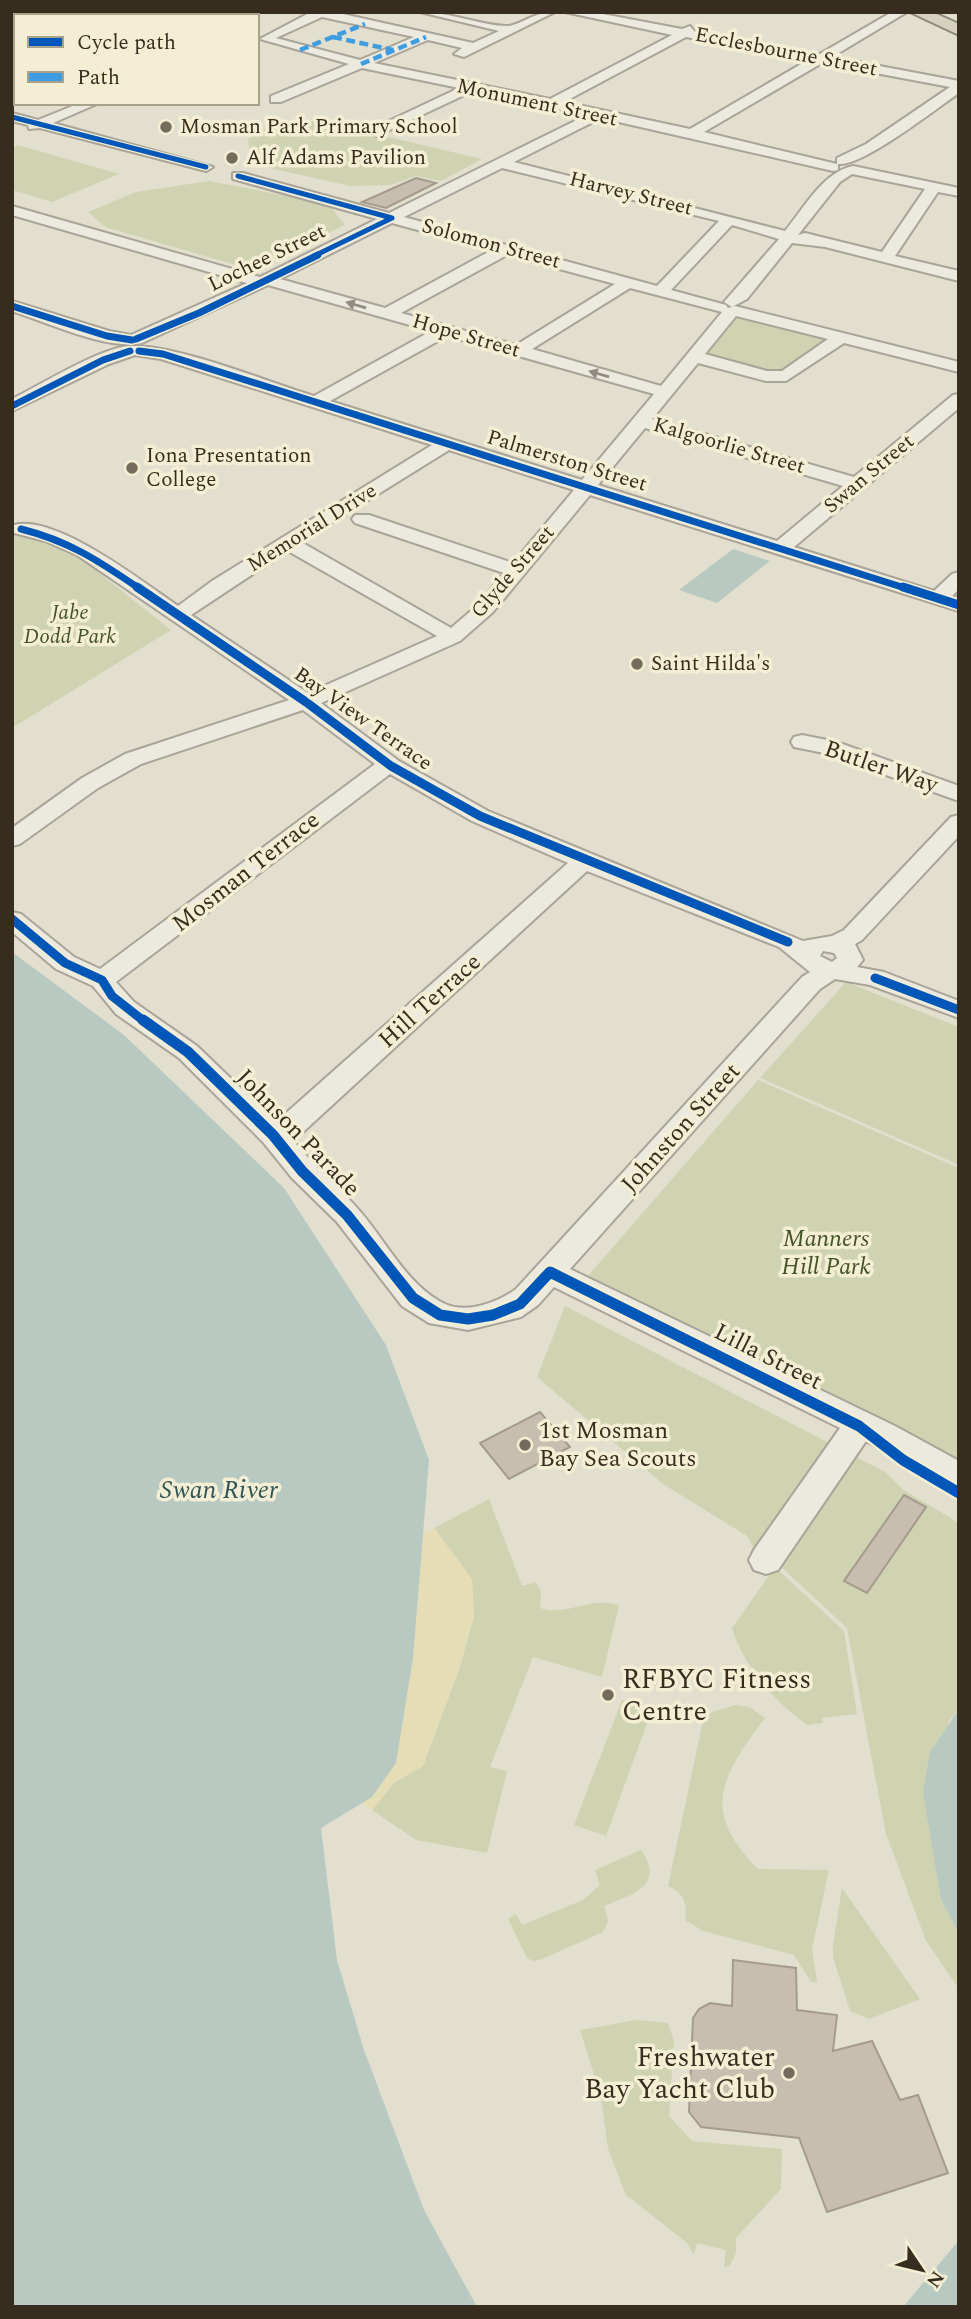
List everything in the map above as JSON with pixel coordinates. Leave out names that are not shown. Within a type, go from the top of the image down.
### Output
[{"type":"highway","points":[[918,12],[959,28]]},
{"type":"highway","points":[[927,12],[959,28]]},
{"type":"street","points":[[426,12],[511,30]]},
{"type":"street","points":[[415,76],[549,12]]},
{"type":"street","name":"Ecclesbourne Street","points":[[571,12],[959,86]]},
{"type":"street","points":[[691,134],[901,12]]},
{"type":"street","points":[[260,39],[320,13],[474,47]]},
{"type":"street","points":[[549,105],[704,22]]},
{"type":"street","points":[[300,50],[365,24]]},
{"type":"street","points":[[333,37],[393,50]]},
{"type":"street","points":[[276,99],[426,37]]},
{"type":"street","name":"Monument Street","points":[[260,39],[415,76],[959,192]]},
{"type":"street","name":"Glyde Street","points":[[12,839],[80,790],[133,759],[306,702],[453,637],[486,608],[665,392],[846,166],[959,86]]},
{"type":"street","points":[[377,132],[471,88]]},
{"type":"street","points":[[12,135],[88,105]]},
{"type":"street","name":"Lochee Street","points":[[12,405],[597,114]]},
{"type":"street","points":[[12,117],[206,167]]},
{"type":"street","name":"Harvey Street","points":[[501,163],[959,276]]},
{"type":"street","name":"Solomon Street","points":[[238,176],[704,302],[959,367]]},
{"type":"street","points":[[886,258],[935,186]]},
{"type":"street","name":"Hope Street","points":[[12,210],[665,392]]},
{"type":"street","points":[[662,290],[729,219]]},
{"type":"street","points":[[387,314],[508,248]]},
{"type":"street","points":[[517,351],[629,282]]},
{"type":"street","name":"Palmerston Street","points":[[12,306],[959,606]]},
{"type":"street","points":[[316,402],[445,330]]},
{"type":"street","points":[[692,356],[766,376],[786,376],[837,341]]},
{"type":"street","name":"Swan Street","points":[[779,549],[959,399]]},
{"type":"street","name":"Kalgoorlie Street","points":[[641,421],[857,484]]},
{"type":"street","name":"Memorial Drive","points":[[178,615],[219,585],[446,444]]},
{"type":"street","points":[[362,519],[515,570]]},
{"type":"street","name":"Bay View Terrace","points":[[17,528],[52,537],[84,551],[306,702],[391,766],[480,816],[584,861],[959,1010]]},
{"type":"street","points":[[288,543],[453,637]]},
{"type":"street","points":[[937,598],[959,578]]},
{"type":"street","name":"Butler Way","points":[[802,742],[829,747],[959,794]]},
{"type":"street","name":"Mosman Terrace","points":[[102,980],[378,771],[391,766]]},
{"type":"street","name":"Johnston Street","points":[[551,1272],[827,957],[959,822]]},
{"type":"street","name":"Hill Terrace","points":[[274,1135],[293,1125],[584,861]]},
{"type":"street","name":"Johnson Parade","points":[[12,919],[65,963],[102,980],[112,996],[188,1052],[274,1135],[302,1171],[347,1215],[413,1298],[440,1315],[468,1319],[510,1309],[527,1297],[551,1272]]},
{"type":"street","name":"Lilla Street","points":[[551,1272],[859,1426],[884,1435],[959,1477]]},
{"type":"street","points":[[766,1560],[859,1426]]},
{"type":"street","name":"Lilla Street","points":[[859,1426],[903,1460],[959,1493]]},
{"type":"green space","points":[[278,121],[320,121],[482,159],[441,181],[416,176],[390,185],[350,186],[252,164],[248,139]]},
{"type":"green space","points":[[18,145],[119,174],[52,202],[12,190],[12,148]]},
{"type":"green space","points":[[209,181],[328,204],[345,225],[253,270],[105,227],[88,212],[136,192]]},
{"type":"green space","points":[[743,315],[833,337],[785,371],[775,372],[705,353],[730,319]]},
{"type":"green space","name":"Jabe Dodd Park","points":[[12,532],[30,533],[59,541],[171,630],[12,728]]},
{"type":"green space","points":[[846,982],[959,1027],[959,1165],[760,1078]]},
{"type":"green space","name":"Manners Hill Park","points":[[758,1080],[959,1168],[959,1472],[872,1423],[587,1277]]},
{"type":"green space","points":[[565,1306],[885,1472],[902,1489],[959,1523],[959,1709],[949,1721],[938,1877],[941,1900],[959,1933],[959,1989],[926,1941],[886,1834],[847,1628],[778,1564],[757,1554],[747,1536],[663,1484],[537,1377]]},
{"type":"green space","points":[[489,1499],[522,1586],[536,1582],[541,1591],[540,1608],[560,1610],[597,1603],[619,1605],[602,1677],[533,1657],[490,1767],[507,1771],[487,1853],[416,1840],[372,1810],[395,1782],[423,1766],[459,1670],[474,1616],[472,1579],[434,1528]]},
{"type":"green space","points":[[775,1567],[844,1631],[857,1714],[822,1718],[823,1723],[807,1725],[772,1694],[744,1656],[732,1628]]},
{"type":"green space","points":[[622,1700],[652,1710],[606,1836],[574,1825]]},
{"type":"green space","points":[[736,1705],[749,1707],[765,1718],[728,1775],[723,1793],[723,1810],[728,1828],[740,1848],[758,1869],[829,1870],[812,1949],[817,1982],[811,1982],[794,1955],[703,1931],[685,1920],[684,1900],[668,1886],[702,1725],[712,1712]]},
{"type":"green space","points":[[641,1850],[650,1872],[647,1881],[634,1893],[604,1906],[608,1921],[603,1932],[540,1960],[527,1958],[508,1919],[516,1914],[522,1925],[583,1900],[600,1885],[595,1870]]},
{"type":"green space","points":[[842,1888],[920,1999],[869,2019],[850,2011],[833,1957]]},
{"type":"green space","points":[[636,2020],[668,2023],[674,2041],[669,2116],[692,2141],[782,2149],[781,2189],[736,2238],[736,2253],[730,2265],[724,2268],[726,2250],[697,2243],[694,2254],[686,2242],[626,2195],[608,2149],[601,2097],[580,2030]]},
{"type":"sand","points":[[434,1528],[472,1579],[474,1616],[459,1669],[423,1766],[395,1782],[372,1810],[362,1802],[372,1797],[396,1762],[413,1658],[423,1534]]},
{"type":"water","points":[[733,549],[770,561],[717,603],[679,590]]},
{"type":"water","name":"Swan River","points":[[12,952],[124,1035],[284,1188],[386,1345],[429,1460],[413,1658],[396,1763],[372,1797],[321,1828],[337,1960],[364,2050],[424,2210],[477,2307],[12,2307]]},
{"type":"water","points":[[959,1709],[959,1933],[941,1900],[923,1792],[930,1752]]},
{"type":"water","points":[[959,2240],[959,2307],[903,2307]]},
{"type":"building","points":[[416,178],[436,183],[386,208],[362,202]]},
{"type":"building","name":"1st Mosman Bay Sea Scouts","points":[[540,1412],[570,1447],[509,1479],[480,1443]]},
{"type":"building","points":[[904,1495],[926,1507],[867,1593],[844,1581]]},
{"type":"building","name":"Freshwater Bay Yacht Club","points":[[733,1960],[796,1968],[797,2010],[837,2015],[833,2051],[872,2041],[900,2100],[918,2095],[948,2173],[827,2212],[799,2138],[701,2127],[689,2112],[693,2018],[699,2009],[710,2003],[732,2006]]},
{"type":"marked path","points":[[300,50],[365,24]]},
{"type":"marked path","points":[[333,37],[393,50]]},
{"type":"marked path","points":[[361,64],[426,37]]},
{"type":"cycle path","points":[[12,117],[206,167]]},
{"type":"cycle path","points":[[238,176],[392,218]]},
{"type":"cycle path","points":[[136,339],[199,313],[392,218]]},
{"type":"cycle path","points":[[12,306],[107,336],[132,340]]},
{"type":"cycle path","points":[[12,406],[103,360],[130,351]]},
{"type":"cycle path","points":[[139,351],[163,354],[959,605]]},
{"type":"cycle path","points":[[21,529],[52,537],[84,551],[306,702],[391,766],[480,816],[584,861],[788,942]]},
{"type":"cycle path","points":[[12,919],[65,963],[102,980],[112,996],[125,1008],[188,1052],[273,1135],[302,1171],[347,1215],[413,1298],[440,1315],[468,1319],[493,1315],[520,1304],[550,1272],[859,1426],[903,1460],[959,1493]]},
{"type":"cycle path","points":[[875,978],[959,1010]]},
{"type":"place","name":"Mosman Park Primary School","points":[[166,127]]},
{"type":"place","name":"Alf Adams Pavilion","points":[[232,158]]},
{"type":"place","name":"Iona Presentation College","points":[[132,468]]},
{"type":"place","name":"Saint Hilda's","points":[[637,664]]},
{"type":"place","name":"1st Mosman Bay Sea Scouts","points":[[525,1445]]},
{"type":"place","name":"RFBYC Fitness Centre","points":[[608,1695]]},
{"type":"place","name":"Freshwater Bay Yacht Club","points":[[789,2073]]}]
